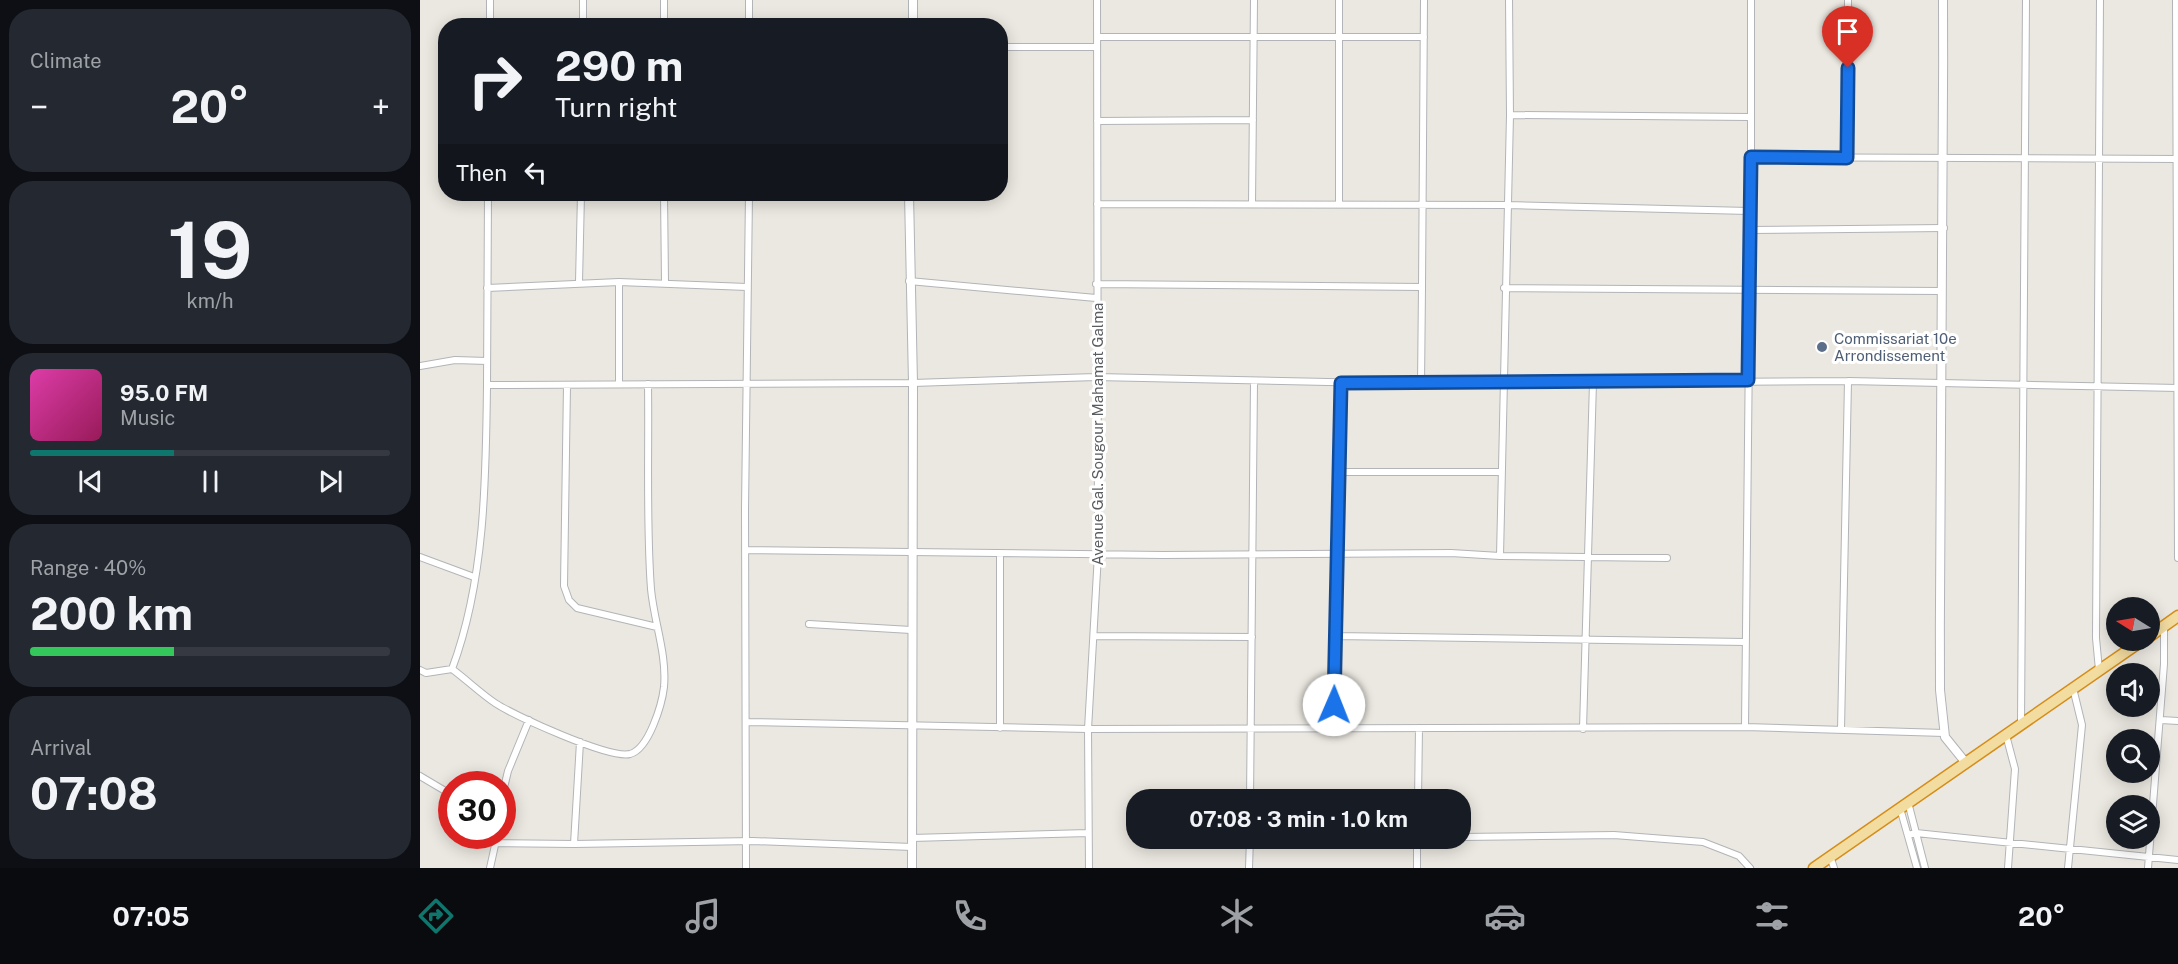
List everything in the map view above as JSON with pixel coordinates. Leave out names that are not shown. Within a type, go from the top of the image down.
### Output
[{"type":"highway","points":[[2160,629],[2178,616]]},
{"type":"highway","points":[[1814,868],[2127,651]]},
{"type":"main road","points":[[913,0],[913,18]]},
{"type":"main road","points":[[909,201],[912,383],[912,868]]},
{"type":"street","points":[[490,0],[490,18]]},
{"type":"street","points":[[583,18],[584,0]]},
{"type":"street","points":[[664,0],[664,18]]},
{"type":"street","points":[[749,0],[749,18]]},
{"type":"street","name":"Avenue Gal. Sougour Mahamat Galma","points":[[1089,868],[1088,729],[1098,554],[1096,0]]},
{"type":"street","points":[[1252,204],[1254,0]]},
{"type":"street","points":[[1339,0],[1339,204]]},
{"type":"street","points":[[1421,384],[1424,0]]},
{"type":"street","points":[[1500,556],[1504,288],[1510,115],[1509,0]]},
{"type":"street","points":[[1745,727],[1751,0]]},
{"type":"street","points":[[1847,158],[1848,0]]},
{"type":"street","points":[[1943,0],[1944,228],[1939,384],[1940,690],[1944,733],[1966,763]]},
{"type":"street","points":[[2021,725],[2026,0]]},
{"type":"street","points":[[2099,671],[2096,639],[2100,0]]},
{"type":"street","points":[[2176,0],[2178,558]]},
{"type":"street","points":[[1097,37],[1424,37]]},
{"type":"street","points":[[1008,46],[1097,46]]},
{"type":"street","points":[[1510,115],[1750,117]]},
{"type":"street","points":[[1097,121],[1253,120]]},
{"type":"street","points":[[1751,157],[2176,159]]},
{"type":"street","points":[[452,669],[462,641],[474,577],[486,476],[488,201]]},
{"type":"street","points":[[579,282],[581,201]]},
{"type":"street","points":[[664,201],[665,282]]},
{"type":"street","points":[[746,868],[745,550],[749,201]]},
{"type":"street","points":[[1097,204],[1508,205],[1749,212]]},
{"type":"street","points":[[1749,230],[1944,228]]},
{"type":"street","points":[[909,281],[1096,298]]},
{"type":"street","points":[[487,288],[579,282],[665,282],[747,286]]},
{"type":"street","points":[[619,282],[619,384]]},
{"type":"street","points":[[1096,284],[1422,287]]},
{"type":"street","points":[[1504,288],[1942,291]]},
{"type":"street","points":[[420,366],[455,360],[487,361]]},
{"type":"street","points":[[487,385],[912,383],[1096,377],[1421,384],[1503,381],[1748,380],[2177,388]]},
{"type":"street","points":[[1841,730],[1848,381]]},
{"type":"street","points":[[1250,789],[1254,382]]},
{"type":"street","points":[[1583,729],[1593,382]]},
{"type":"street","points":[[1333,728],[1341,383]]},
{"type":"street","points":[[420,670],[426,673],[452,669],[494,702],[580,742],[630,754],[637,750],[650,733],[662,705],[664,687],[663,656],[651,587],[648,384]]},
{"type":"street","points":[[567,385],[564,586],[569,600],[577,608],[657,627]]},
{"type":"street","points":[[1338,472],[1501,472]]},
{"type":"street","points":[[745,550],[1098,554],[1451,553],[1500,556],[1667,558]]},
{"type":"street","points":[[1000,553],[1000,728]]},
{"type":"street","points":[[420,557],[474,577]]},
{"type":"street","points":[[809,624],[912,630]]},
{"type":"street","points":[[2148,868],[2160,720],[2164,626]]},
{"type":"street","points":[[1094,636],[1252,638]]},
{"type":"street","points":[[1335,636],[1746,642]]},
{"type":"street","points":[[2068,868],[2082,725],[2073,688]]},
{"type":"street","points":[[508,771],[529,720]]},
{"type":"street","points":[[2160,720],[2178,721]]},
{"type":"street","points":[[746,722],[1088,729],[1745,727],[1944,733]]},
{"type":"street","points":[[1418,789],[1419,728]]},
{"type":"street","points":[[2005,735],[2015,769],[2008,868]]},
{"type":"street","points":[[574,844],[580,742]]},
{"type":"street","points":[[420,776],[438,787]]},
{"type":"street","points":[[1904,805],[1916,833],[1925,868]]},
{"type":"street","points":[[1904,805],[1908,835],[1917,868]]},
{"type":"street","points":[[516,840],[574,844],[912,842],[1088,833]]},
{"type":"street","points":[[1908,835],[1916,833],[2010,845],[2178,860]]},
{"type":"street","points":[[1471,837],[1614,836],[1703,842],[1740,856],[1750,868]]},
{"type":"street","points":[[490,868],[494,849]]},
{"type":"street","points":[[1249,868],[1250,849]]},
{"type":"street","points":[[1417,849],[1417,868]]},
{"type":"street","points":[[1830,856],[1834,868]]},
{"type":"place","name":"Commissariat 10e Arrondissement","points":[[1822,347]]},
{"type":"route","points":[[1334,705],[1341,383],[1748,380],[1751,157],[1847,158],[1848,68]]}]
